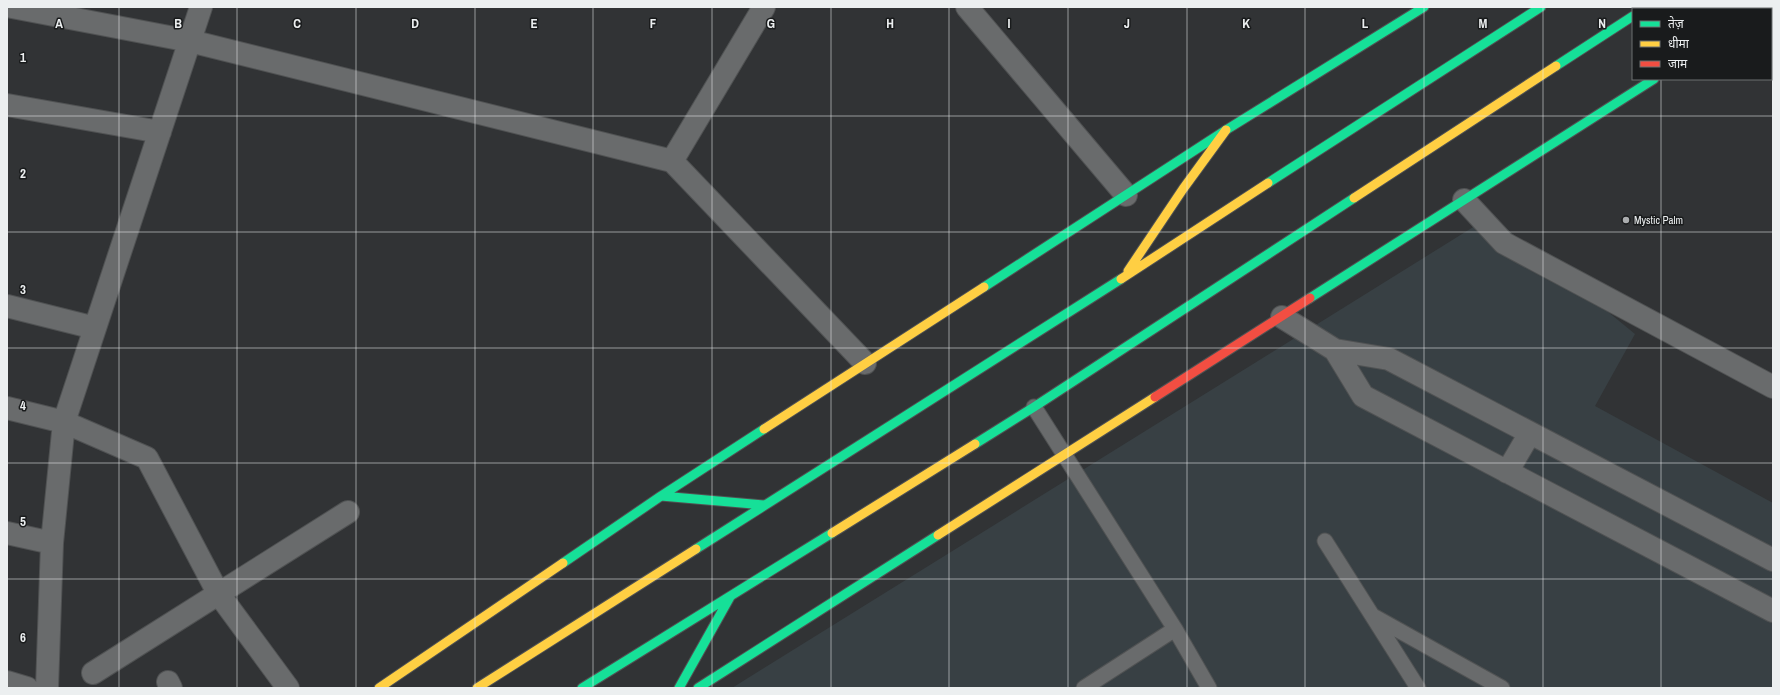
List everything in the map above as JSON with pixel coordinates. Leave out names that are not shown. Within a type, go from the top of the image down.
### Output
[{"type":"main road","points":[[477,688],[1122,279],[1541,7]]},
{"type":"main road","points":[[379,688],[661,496],[1414,10]]},
{"type":"main road","points":[[582,688],[1034,407],[1632,17]]},
{"type":"main road","points":[[698,688],[1652,80]]},
{"type":"main road","points":[[1122,279],[1183,189],[1226,130]]},
{"type":"main road","points":[[661,496],[765,505]]},
{"type":"main road","points":[[679,688],[732,594]]},
{"type":"street","points":[[12,7],[190,41],[672,161],[865,363]]},
{"type":"street","points":[[47,688],[52,543],[64,422],[201,7]]},
{"type":"street","points":[[672,161],[764,7]]},
{"type":"street","points":[[967,7],[1126,195]]},
{"type":"street","points":[[7,105],[160,132]]},
{"type":"street","points":[[1464,200],[1504,243],[1773,386]]},
{"type":"street","points":[[7,306],[95,328]]},
{"type":"street","points":[[1282,317],[1335,350],[1389,359],[1773,560]]},
{"type":"street","points":[[1335,350],[1363,396],[1773,611]]},
{"type":"street","points":[[7,408],[64,422],[147,458],[218,593],[288,688]]},
{"type":"street","points":[[1507,472],[1530,433]]},
{"type":"street","points":[[93,673],[348,512]]},
{"type":"street","points":[[7,532],[52,543]]},
{"type":"street","points":[[7,682],[27,688]]},
{"type":"lane","points":[[1034,407],[1175,629],[1209,688]]},
{"type":"lane","points":[[1325,541],[1418,688]]},
{"type":"lane","points":[[1372,616],[1502,688]]},
{"type":"lane","points":[[1084,688],[1175,629]]},
{"type":"shaded area","points":[[1491,216],[1635,334],[1595,406],[1773,503],[1773,688],[732,688]]},
{"type":"traffic: fast","points":[[984,287],[1226,130],[1424,7]]},
{"type":"traffic: fast","points":[[1268,183],[1541,7]]},
{"type":"traffic: fast","points":[[1556,66],[1632,17]]},
{"type":"traffic: fast","points":[[1310,298],[1652,80]]},
{"type":"traffic: fast","points":[[975,444],[1354,198]]},
{"type":"traffic: fast","points":[[696,549],[1121,279]]},
{"type":"traffic: fast","points":[[563,563],[661,496],[764,429]]},
{"type":"traffic: fast","points":[[661,496],[765,505]]},
{"type":"traffic: fast","points":[[582,688],[832,533]]},
{"type":"traffic: fast","points":[[698,688],[938,535]]},
{"type":"traffic: fast","points":[[679,688],[730,597]]},
{"type":"traffic: slow","points":[[1678,8],[1686,7]]},
{"type":"traffic: slow","points":[[1354,198],[1556,66]]},
{"type":"traffic: slow","points":[[1128,271],[1183,189],[1226,130]]},
{"type":"traffic: slow","points":[[1121,279],[1268,183]]},
{"type":"traffic: slow","points":[[764,429],[984,287]]},
{"type":"traffic: slow","points":[[938,535],[1155,397]]},
{"type":"traffic: slow","points":[[832,533],[975,444]]},
{"type":"traffic: slow","points":[[477,688],[696,549]]},
{"type":"traffic: slow","points":[[379,688],[563,563]]},
{"type":"traffic: jam","points":[[1155,397],[1310,298]]},
{"type":"place","name":"Mystic Palm","points":[[1626,220]]}]
